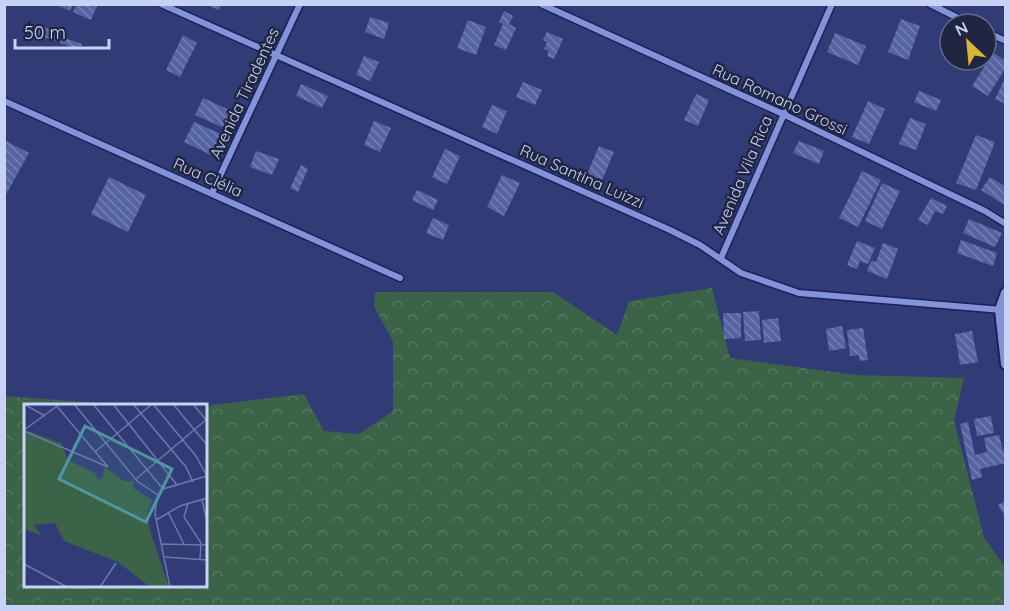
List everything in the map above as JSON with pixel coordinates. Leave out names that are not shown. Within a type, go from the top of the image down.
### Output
[{"type":"street","name":"Rua Santina Luizzi","points":[[161,4],[670,230],[721,258],[741,273],[799,292],[1003,310]]},
{"type":"street","name":"Avenida Tiradentes","points":[[212,193],[278,56],[300,4]]},
{"type":"street","name":"Rua Romano Grossi","points":[[541,4],[783,114],[985,211],[1005,224]]},
{"type":"street","name":"Avenida Vila Rica","points":[[721,258],[832,4]]},
{"type":"street","points":[[930,4],[946,12]]},
{"type":"street","name":"Rua Clélia","points":[[4,101],[400,278]]},
{"type":"street","points":[[1005,293],[1003,310],[1005,364]]},
{"type":"green space","points":[[712,288],[730,358],[855,375],[964,378],[954,421],[984,537],[1005,567],[1005,606],[5,606],[4,396],[113,404],[24,404],[24,587],[207,587],[207,408],[212,405],[304,394],[324,431],[359,434],[393,411],[393,342],[374,306],[375,292],[553,292],[617,335],[629,301]]},
{"type":"building","points":[[55,4],[73,4],[70,11]]},
{"type":"building","points":[[77,4],[98,4],[91,20],[73,12]]},
{"type":"building","points":[[205,4],[221,4],[219,10]]},
{"type":"building","points":[[504,11],[513,16],[509,24],[516,28],[506,50],[494,45],[503,24],[499,22]]},
{"type":"building","points":[[370,17],[389,23],[384,39],[365,32]]},
{"type":"building","points":[[901,19],[920,26],[908,60],[888,52]]},
{"type":"building","points":[[468,20],[486,27],[476,55],[457,48]]},
{"type":"building","points":[[40,26],[60,33],[56,41],[37,35]]},
{"type":"building","points":[[547,32],[563,39],[554,59],[547,56],[549,51],[544,49],[547,42],[543,40]]},
{"type":"building","points":[[835,33],[866,46],[858,65],[827,52]]},
{"type":"building","points":[[183,35],[197,43],[180,77],[166,70]]},
{"type":"building","points":[[62,37],[82,44],[80,50],[60,43]]},
{"type":"building","points":[[364,56],[379,62],[370,81],[356,75]]},
{"type":"building","points":[[998,56],[1006,61],[1006,67],[988,96],[972,86],[981,72],[998,72]]},
{"type":"building","points":[[1006,76],[1006,104],[995,99]]},
{"type":"building","points":[[523,82],[542,90],[535,105],[516,97]]},
{"type":"building","points":[[301,84],[328,96],[322,108],[296,96]]},
{"type":"building","points":[[919,91],[941,100],[936,111],[914,102]]},
{"type":"building","points":[[696,94],[709,100],[698,126],[684,120]]},
{"type":"building","points":[[203,98],[232,111],[224,128],[195,115]]},
{"type":"building","points":[[868,101],[885,109],[869,144],[852,137]]},
{"type":"building","points":[[492,105],[507,111],[497,134],[482,127]]},
{"type":"building","points":[[910,118],[926,124],[916,150],[899,144]]},
{"type":"building","points":[[374,121],[391,128],[380,152],[364,145]]},
{"type":"building","points":[[194,122],[221,134],[211,155],[184,142]]},
{"type":"building","points":[[976,135],[995,142],[976,190],[956,183]]},
{"type":"building","points":[[4,140],[29,153],[4,198]]},
{"type":"building","points":[[799,141],[824,151],[819,164],[793,153]]},
{"type":"building","points":[[599,146],[614,152],[602,180],[587,174]]},
{"type":"building","points":[[445,149],[460,156],[447,184],[432,177]]},
{"type":"building","points":[[256,151],[279,159],[272,175],[250,167]]},
{"type":"building","points":[[301,165],[308,169],[298,192],[290,188]]},
{"type":"building","points":[[862,171],[881,180],[858,227],[839,218]]},
{"type":"building","points":[[502,175],[520,183],[504,216],[487,207]]},
{"type":"building","points":[[109,177],[146,195],[128,232],[91,214]]},
{"type":"building","points":[[990,177],[1006,187],[1006,206],[981,190]]},
{"type":"building","points":[[882,183],[900,191],[882,229],[865,221]]},
{"type":"building","points":[[417,190],[438,200],[433,210],[412,200]]},
{"type":"building","points":[[931,198],[947,206],[943,214],[935,211],[928,225],[918,220]]},
{"type":"building","points":[[433,218],[449,225],[443,240],[426,233]]},
{"type":"building","points":[[969,219],[1002,233],[995,247],[963,233]]},
{"type":"building","points":[[961,240],[997,253],[993,266],[957,253]]},
{"type":"building","points":[[857,241],[875,248],[868,264],[860,261],[857,269],[847,265]]},
{"type":"building","points":[[883,243],[898,249],[887,279],[867,271],[871,261],[876,262]]},
{"type":"building","points":[[759,311],[761,340],[745,341],[743,312]]},
{"type":"building","points":[[723,313],[741,313],[741,338],[724,339]]},
{"type":"building","points":[[778,318],[781,341],[764,343],[762,320]]},
{"type":"building","points":[[842,326],[846,348],[829,351],[826,329]]},
{"type":"building","points":[[863,328],[868,360],[859,361],[859,355],[850,356],[847,330]]},
{"type":"building","points":[[972,331],[978,362],[960,365],[955,334]]},
{"type":"building","points":[[991,416],[994,433],[977,436],[974,419]]},
{"type":"building","points":[[968,422],[975,455],[987,452],[984,438],[999,435],[1006,461],[1006,463],[980,469],[982,477],[972,480],[960,424]]},
{"type":"building","points":[[1006,501],[1006,518],[998,505]]}]
